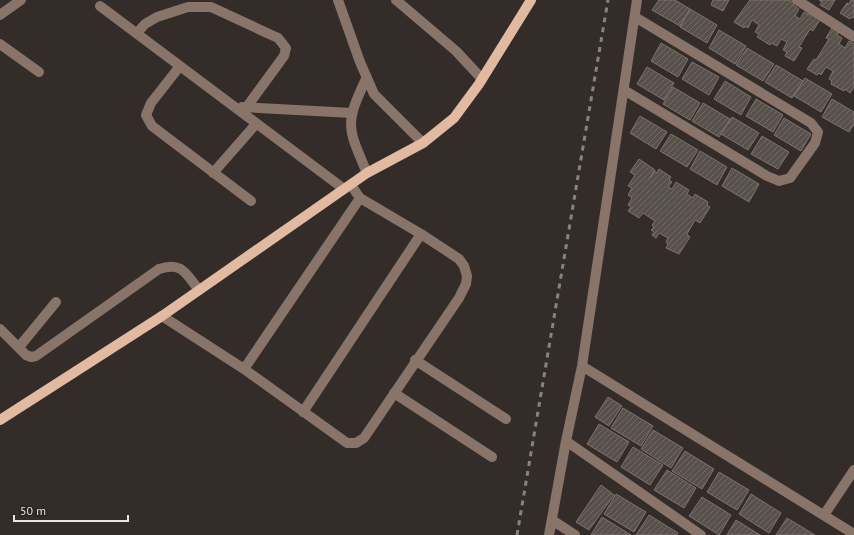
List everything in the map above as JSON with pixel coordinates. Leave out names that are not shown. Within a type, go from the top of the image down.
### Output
[{"type":"main road","points":[[0,420],[162,316],[367,173],[423,143],[454,118],[482,79],[531,0]]},
{"type":"street","points":[[0,15],[21,0]]},
{"type":"street","points":[[338,0],[366,79],[374,94],[423,143]]},
{"type":"street","points":[[396,0],[456,51],[482,79]]},
{"type":"street","points":[[549,535],[566,441],[582,366],[638,0]]},
{"type":"street","points":[[797,0],[854,37]]},
{"type":"street","points":[[100,6],[256,124],[347,187],[360,198],[421,234],[459,259],[464,266],[466,284],[364,438],[356,443],[346,444],[244,369],[162,316]]},
{"type":"street","points":[[137,34],[145,24],[157,17],[188,8],[211,7],[278,38],[286,48],[284,56],[246,108]]},
{"type":"street","points":[[624,90],[768,176],[779,181],[790,178],[815,143],[818,132],[811,123],[635,17]]},
{"type":"street","points":[[0,44],[39,72]]},
{"type":"street","points":[[180,66],[151,103],[146,114],[152,126],[250,201]]},
{"type":"street","points":[[366,79],[353,106],[350,122],[353,141],[367,173]]},
{"type":"street","points":[[234,107],[352,112]]},
{"type":"street","points":[[213,173],[256,124]]},
{"type":"street","points":[[244,369],[360,198]]},
{"type":"street","points":[[303,412],[421,234]]},
{"type":"street","points":[[0,329],[26,355],[31,357],[36,356],[154,272],[167,267],[175,266],[181,268],[200,290]]},
{"type":"street","points":[[19,347],[56,302]]},
{"type":"street","points":[[415,360],[506,418]]},
{"type":"street","points":[[582,366],[854,534]]},
{"type":"street","points":[[394,393],[492,457]]},
{"type":"street","points":[[566,441],[701,535]]},
{"type":"street","points":[[824,515],[854,470]]},
{"type":"street","points":[[552,520],[575,535]]},
{"type":"building","points":[[659,0],[675,0],[690,9],[680,26],[652,10]]},
{"type":"building","points":[[713,0],[729,0],[723,11],[711,5]]},
{"type":"building","points":[[750,0],[790,0],[794,3],[793,5],[799,9],[795,16],[800,19],[804,12],[810,15],[812,12],[821,18],[813,31],[810,29],[799,47],[802,48],[794,61],[785,56],[787,52],[783,50],[787,42],[781,39],[777,46],[771,43],[770,45],[757,37],[759,34],[755,32],[759,25],[752,20],[748,28],[745,26],[744,28],[734,22]]},
{"type":"building","points":[[819,0],[835,0],[829,10],[820,5],[822,2]]},
{"type":"building","points":[[851,0],[854,0],[854,18],[852,17],[850,19],[840,13]]},
{"type":"building","points":[[690,9],[717,25],[707,43],[680,27]]},
{"type":"building","points":[[832,28],[839,32],[837,35],[842,38],[839,44],[845,48],[849,41],[854,44],[854,87],[850,93],[845,89],[844,91],[831,84],[832,81],[829,79],[833,71],[826,67],[821,75],[819,73],[817,75],[807,69],[814,59],[816,60],[829,39],[826,38]]},
{"type":"building","points":[[719,30],[746,46],[735,64],[709,48]]},
{"type":"building","points":[[661,43],[688,59],[678,77],[651,61]]},
{"type":"building","points":[[747,48],[774,64],[763,81],[736,65]]},
{"type":"building","points":[[692,62],[719,77],[709,95],[682,79]]},
{"type":"building","points":[[776,65],[803,81],[792,98],[765,82]]},
{"type":"building","points":[[647,67],[674,83],[664,100],[637,84]]},
{"type":"building","points":[[805,78],[832,94],[821,112],[794,96]]},
{"type":"building","points":[[725,81],[751,97],[741,115],[714,99]]},
{"type":"building","points":[[673,87],[700,103],[690,120],[663,104]]},
{"type":"building","points":[[756,99],[783,115],[773,132],[746,116]]},
{"type":"building","points":[[832,99],[854,112],[854,124],[849,132],[822,117]]},
{"type":"building","points":[[703,103],[730,119],[719,137],[692,121]]},
{"type":"building","points":[[640,116],[667,132],[656,149],[630,133]]},
{"type":"building","points":[[732,117],[759,133],[748,150],[721,134]]},
{"type":"building","points":[[784,118],[811,134],[801,151],[774,135]]},
{"type":"building","points":[[671,134],[698,150],[687,167],[660,151]]},
{"type":"building","points":[[762,136],[789,152],[778,169],[751,154]]},
{"type":"building","points":[[700,151],[727,167],[717,185],[690,169]]},
{"type":"building","points":[[639,159],[657,173],[659,169],[671,177],[669,180],[672,182],[668,187],[672,189],[676,182],[689,190],[687,194],[693,198],[695,194],[708,202],[707,205],[710,207],[700,223],[695,220],[687,234],[690,237],[679,254],[666,248],[668,238],[659,233],[656,238],[652,235],[654,232],[651,230],[654,227],[652,225],[655,221],[643,213],[639,218],[628,211],[631,207],[628,205],[632,198],[628,195],[632,188],[628,186],[635,175],[630,172]]},
{"type":"building","points":[[732,168],[759,184],[749,202],[722,186]]},
{"type":"building","points":[[608,397],[622,406],[609,426],[595,417]]},
{"type":"building","points":[[623,408],[653,426],[641,446],[611,428]]},
{"type":"building","points":[[599,424],[629,442],[617,462],[587,444]]},
{"type":"building","points":[[653,430],[683,448],[671,468],[641,449]]},
{"type":"building","points":[[633,447],[663,465],[650,485],[621,467]]},
{"type":"building","points":[[685,451],[714,469],[702,489],[672,471]]},
{"type":"building","points":[[667,470],[696,488],[684,508],[654,490]]},
{"type":"building","points":[[719,472],[749,490],[737,510],[707,492]]},
{"type":"building","points":[[601,485],[614,495],[589,530],[576,522]]},
{"type":"building","points":[[616,494],[646,512],[634,532],[604,514]]},
{"type":"building","points":[[751,494],[781,513],[769,533],[739,514]]},
{"type":"building","points":[[702,497],[731,515],[719,535],[689,516]]},
{"type":"building","points":[[649,515],[678,533],[677,535],[636,535]]},
{"type":"building","points":[[602,517],[631,535],[591,535]]},
{"type":"building","points":[[787,518],[815,535],[776,535]]},
{"type":"building","points":[[736,520],[760,535],[727,535]]},
{"type":"railway","points":[[517,535],[608,0]]}]
